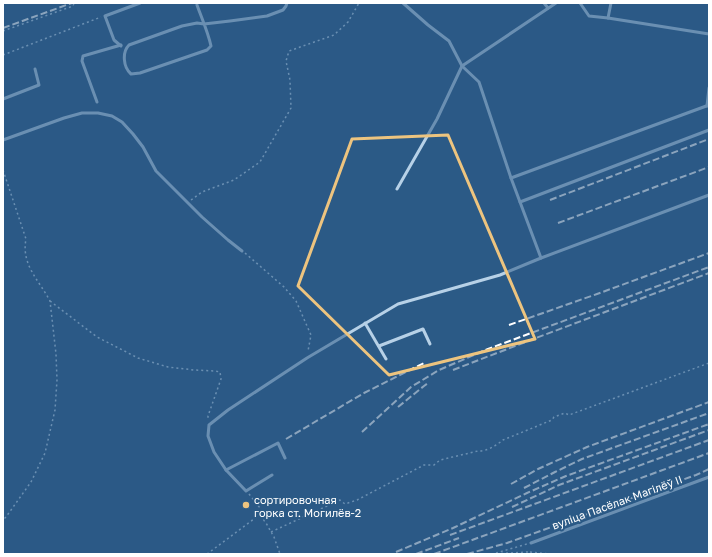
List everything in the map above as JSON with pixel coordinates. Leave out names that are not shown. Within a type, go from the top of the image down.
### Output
[{"type":"lane","points":[[125,48],[114,40],[105,16],[140,3]]},
{"type":"lane","points":[[197,5],[204,24],[209,37],[211,46],[207,50],[140,73],[131,74],[127,70],[124,54],[125,48],[129,45],[182,26],[197,24],[204,24],[247,19],[267,16],[283,10],[287,3]]},
{"type":"lane","points":[[403,3],[449,41],[462,66],[479,82],[511,178],[541,258]]},
{"type":"lane","points":[[544,3],[548,8]]},
{"type":"lane","points":[[396,189],[437,119],[462,66],[556,3]]},
{"type":"lane","points":[[580,3],[589,16],[709,34]]},
{"type":"lane","points":[[608,18],[611,3]]},
{"type":"lane","points":[[97,102],[82,61],[84,56],[121,46]]},
{"type":"lane","points":[[3,98],[39,85],[35,69]]},
{"type":"lane","points":[[511,178],[708,106],[709,88]]},
{"type":"lane","points":[[3,140],[82,113],[98,113],[112,116],[122,122],[133,134],[143,147],[156,171],[202,217],[242,251]]},
{"type":"lane","points":[[520,202],[709,130]]},
{"type":"lane","points":[[272,475],[246,491],[226,470],[214,452],[208,436],[209,425],[228,410],[307,358],[398,304],[500,275],[541,258],[709,195]]},
{"type":"lane","points":[[365,323],[386,359]]},
{"type":"lane","points":[[379,346],[423,329],[430,344]]},
{"type":"lane","points":[[226,470],[278,443],[285,458]]},
{"type":"lane","name":"вуліца Пасёлак Магілёў II","points":[[531,543],[709,477]]},
{"type":"path","points":[[3,31],[73,6],[74,3]]},
{"type":"path","points":[[188,202],[202,192],[234,180],[260,162],[291,108],[290,80],[286,61],[289,51],[334,35],[348,22],[360,3]]},
{"type":"path","points":[[3,55],[105,16]]},
{"type":"path","points":[[3,170],[26,239],[25,246],[28,264],[50,301],[56,354],[57,380],[55,410],[45,453],[31,482],[3,520]]},
{"type":"path","points":[[242,251],[284,287],[296,301],[311,335],[307,358]]},
{"type":"path","points":[[50,301],[97,337],[138,358],[168,367],[220,372],[220,379],[208,416],[209,425]]},
{"type":"path","points":[[271,532],[340,500],[345,504],[357,500],[424,466],[434,464],[440,460],[482,451],[499,444],[503,440],[552,420],[554,416],[565,413],[569,415],[709,363]]},
{"type":"path","points":[[246,491],[260,508],[263,519],[271,532],[280,554]]},
{"type":"path","points":[[207,554],[262,513]]},
{"type":"path","points":[[492,554],[531,543]]},
{"type":"path","points":[[492,554],[528,552],[550,554]]},
{"type":"highlighted area","points":[[448,135],[535,339],[389,375],[298,286],[352,139]]},
{"type":"railway","points":[[3,28],[72,3]]},
{"type":"railway","points":[[550,200],[709,139]]},
{"type":"railway","points":[[558,223],[709,167]]},
{"type":"railway","points":[[509,325],[709,253]]},
{"type":"railway","points":[[362,432],[411,387],[439,370],[488,349],[709,267]]},
{"type":"railway","points":[[453,370],[709,273]]},
{"type":"railway","points":[[286,439],[364,393],[426,362]]},
{"type":"railway","points":[[398,407],[428,383]]},
{"type":"railway","points":[[511,484],[538,469],[587,447],[709,402]]},
{"type":"railway","points":[[524,488],[582,459],[709,413]]},
{"type":"railway","points":[[396,552],[453,528],[566,476],[709,424]]},
{"type":"railway","points":[[512,507],[559,485],[709,430]]},
{"type":"railway","points":[[450,535],[709,440]]},
{"type":"railway","points":[[434,554],[709,453]]},
{"type":"railway","points":[[467,554],[507,543],[709,469]]},
{"type":"railway","points":[[416,554],[459,538]]},
{"type":"place","name":"сортировочная горка ст. Могилёв-2","points":[[246,505]]}]
